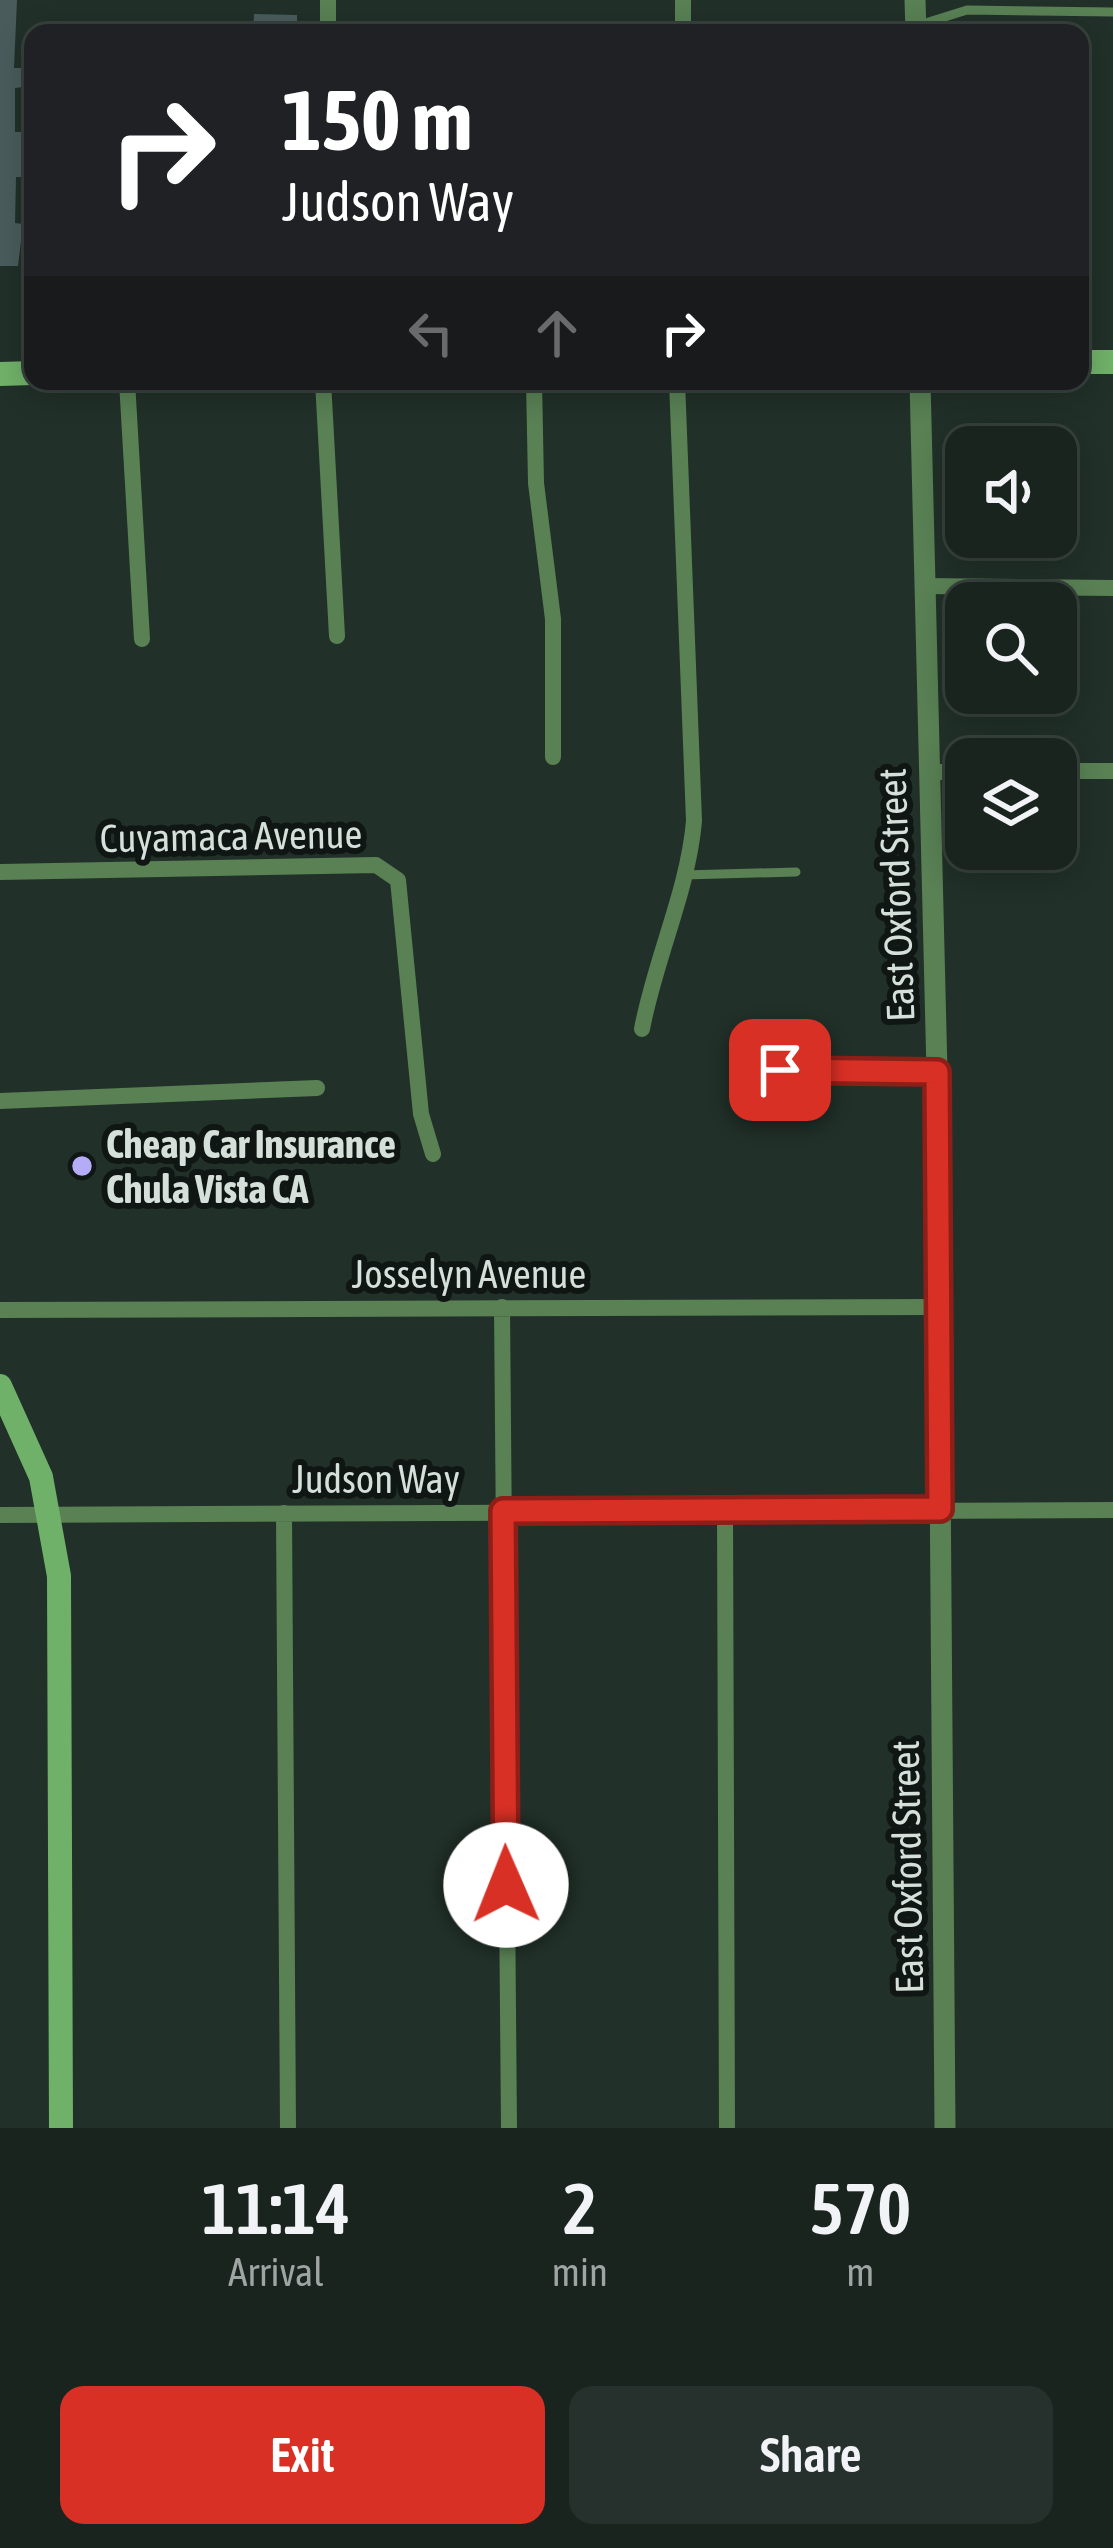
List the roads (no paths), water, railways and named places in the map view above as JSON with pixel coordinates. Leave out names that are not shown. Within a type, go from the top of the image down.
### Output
[{"type":"main road","points":[[0,1386],[30,1444],[59,1576],[61,2128]]},
{"type":"street","points":[[128,390],[142,639]]},
{"type":"street","points":[[323,390],[337,636]]},
{"type":"street","points":[[534,390],[536,483],[553,619],[553,757]]},
{"type":"street","points":[[642,1029],[654,963],[684,875],[694,821],[676,390]]},
{"type":"street","name":"East Oxford Street","points":[[920,390],[937,1072],[946,2128]]},
{"type":"street","points":[[924,586],[1113,588]]},
{"type":"street","points":[[1077,771],[1113,771]]},
{"type":"street","points":[[929,772],[945,772]]},
{"type":"street","name":"Cuyamaca Avenue","points":[[0,872],[376,865],[387,870],[398,880],[422,1114],[433,1154]]},
{"type":"street","points":[[745,1069],[937,1072]]},
{"type":"street","points":[[0,1101],[317,1088]]},
{"type":"street","points":[[502,1306],[509,2128]]},
{"type":"street","name":"Josselyn Avenue","points":[[0,1310],[938,1306]]},
{"type":"street","points":[[724,1510],[727,2128]]},
{"type":"street","name":"Judson Way","points":[[0,1515],[1113,1510]]},
{"type":"street","points":[[284,1513],[288,2128]]},
{"type":"lane","points":[[929,24],[967,10],[1113,12]]},
{"type":"lane","points":[[684,875],[796,872]]},
{"type":"place","name":"Cheap Car Insurance Chula Vista CA","points":[[82,1166]]}]
